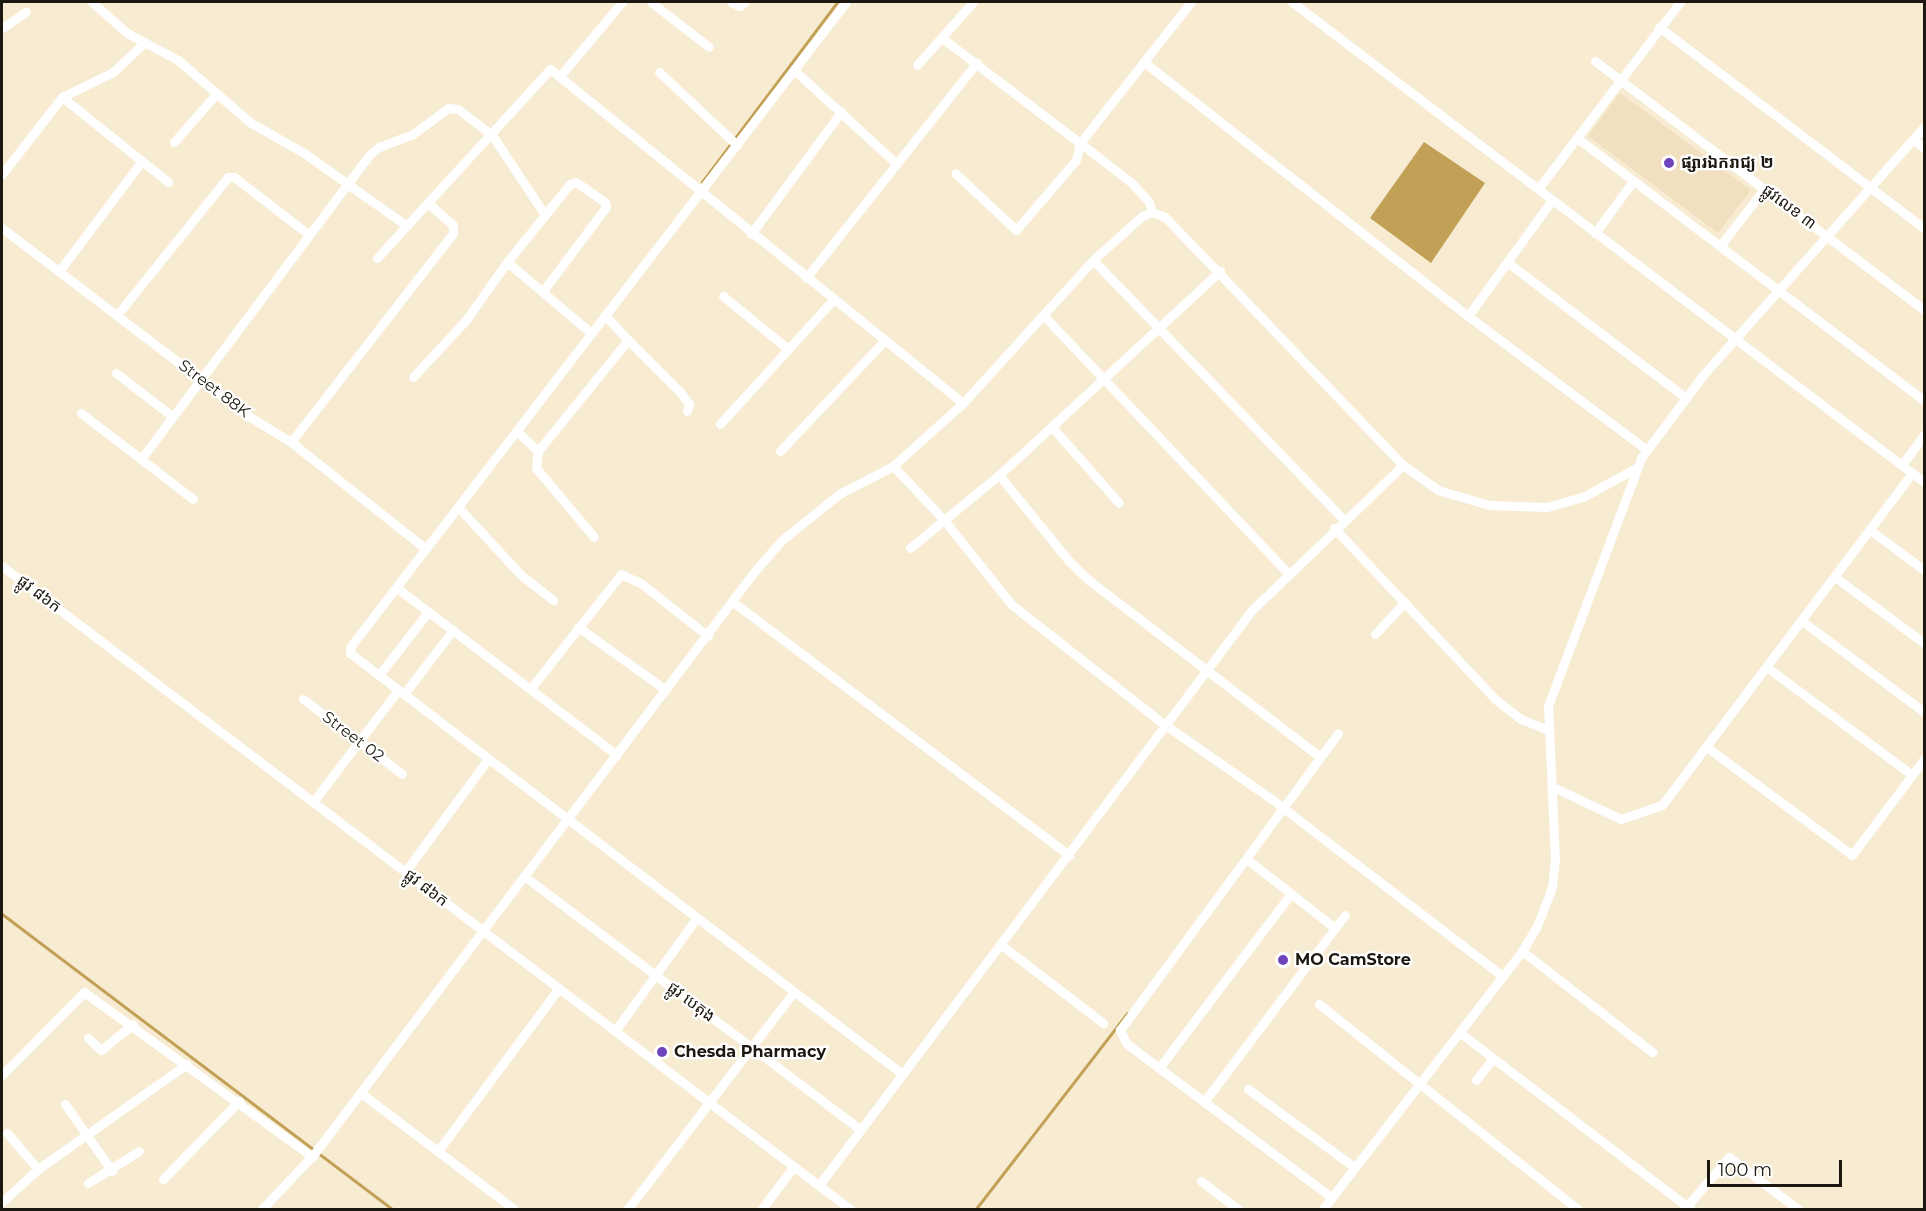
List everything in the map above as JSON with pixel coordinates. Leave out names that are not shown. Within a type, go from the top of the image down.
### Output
[{"type":"street","points":[[92,2],[144,43],[177,60],[251,123],[349,183],[407,226]]},
{"type":"street","points":[[560,76],[622,2]]},
{"type":"street","points":[[651,2],[709,47]]},
{"type":"street","points":[[731,2],[739,6],[745,2]]},
{"type":"street","points":[[846,2],[794,70],[734,142],[701,194],[591,333],[518,432],[351,646],[350,653],[695,920],[901,1073]]},
{"type":"street","points":[[917,65],[973,2]]},
{"type":"street","points":[[955,173],[1016,230],[1076,160],[1080,143],[1191,2]]},
{"type":"street","points":[[1292,2],[1924,482]]},
{"type":"street","points":[[1538,189],[1680,2]]},
{"type":"street","points":[[2,28],[26,12]]},
{"type":"street","points":[[1659,27],[1924,228]]},
{"type":"street","points":[[942,38],[977,62],[1132,183],[1149,202],[1152,212]]},
{"type":"street","points":[[2,174],[62,97],[113,72],[144,43]]},
{"type":"street","name":"ផ្លូវលេខ ៣","points":[[1595,61],[1924,310]]},
{"type":"street","points":[[806,278],[977,62]]},
{"type":"street","points":[[1144,62],[1468,316],[1646,450]]},
{"type":"street","points":[[377,258],[429,204],[550,69],[701,194],[963,403]]},
{"type":"street","points":[[794,70],[896,163]]},
{"type":"street","points":[[659,72],[734,142]]},
{"type":"street","points":[[174,142],[216,94]]},
{"type":"street","points":[[62,97],[168,182]]},
{"type":"street","points":[[141,459],[308,234],[374,151],[413,134],[448,108],[458,109],[492,135],[545,215]]},
{"type":"street","points":[[751,234],[841,112]]},
{"type":"street","points":[[1322,1209],[1522,951],[1538,926],[1552,887],[1555,788],[1546,729],[1548,706],[1636,468],[1646,450],[1685,397],[1924,127]]},
{"type":"street","points":[[1577,138],[1924,400]]},
{"type":"street","points":[[1914,140],[1924,148]]},
{"type":"street","points":[[60,270],[141,162]]},
{"type":"street","points":[[117,315],[228,177],[234,177],[308,234]]},
{"type":"street","points":[[1595,232],[1633,180]]},
{"type":"street","points":[[413,377],[466,320],[507,262],[545,215],[576,182],[605,202],[606,207],[543,291]]},
{"type":"street","points":[[1720,246],[1764,189]]},
{"type":"street","points":[[1468,316],[1552,200]]},
{"type":"street","points":[[291,442],[453,233],[453,225],[429,204]]},
{"type":"street","points":[[261,1209],[316,1153],[524,876],[782,540],[839,494],[893,466],[963,403],[1093,260],[1130,224],[1152,212],[1165,217],[1220,271],[1403,465],[1424,482],[1455,498],[1526,507],[1568,503],[1636,468]]},
{"type":"street","name":"Street 88K","points":[[2,228],[200,378],[291,442],[426,549]]},
{"type":"street","points":[[1093,260],[1343,519]]},
{"type":"street","points":[[507,262],[591,333]]},
{"type":"street","points":[[1507,262],[1685,397]]},
{"type":"street","points":[[910,549],[1052,428],[1220,271]]},
{"type":"street","points":[[723,296],[788,349]]},
{"type":"street","points":[[720,424],[833,300]]},
{"type":"street","points":[[605,315],[681,393],[690,405],[687,411]]},
{"type":"street","points":[[1044,316],[1287,572]]},
{"type":"street","points":[[594,537],[536,468],[538,451],[627,340]]},
{"type":"street","points":[[780,451],[884,341]]},
{"type":"street","points":[[116,372],[172,416]]},
{"type":"street","points":[[81,413],[193,499]]},
{"type":"street","points":[[1052,428],[1119,503]]},
{"type":"street","points":[[518,432],[538,451]]},
{"type":"street","points":[[1902,465],[1924,435]]},
{"type":"street","points":[[819,1185],[858,1128],[1069,855],[1206,670],[1287,572],[1403,465]]},
{"type":"street","points":[[893,466],[944,520],[1012,605],[1164,724],[1284,809],[1502,976]]},
{"type":"street","points":[[1555,788],[1621,819],[1662,805],[1708,748],[1912,473]]},
{"type":"street","points":[[999,475],[1069,561],[1320,757]]},
{"type":"street","points":[[458,507],[520,575],[553,600]]},
{"type":"street","points":[[1334,528],[1496,699],[1521,719],[1546,729]]},
{"type":"street","points":[[1870,530],[1924,570]]},
{"type":"street","name":"ផ្លូវ ៨៦ក","points":[[2,566],[851,1209]]},
{"type":"street","points":[[531,688],[616,577],[628,574],[708,636]]},
{"type":"street","points":[[1835,577],[1924,643]]},
{"type":"street","points":[[397,588],[617,755]]},
{"type":"street","points":[[733,602],[1069,855]]},
{"type":"street","points":[[1375,634],[1405,602]]},
{"type":"street","points":[[379,675],[428,612]]},
{"type":"street","points":[[1802,621],[1924,712]]},
{"type":"street","points":[[578,627],[666,690]]},
{"type":"street","points":[[313,802],[359,742],[453,630]]},
{"type":"street","points":[[1768,668],[1912,775]]},
{"type":"street","name":"Street 02","points":[[303,699],[402,774]]},
{"type":"street","points":[[1331,1197],[1127,1044],[1121,1034],[1122,1024],[1248,860],[1338,733]]},
{"type":"street","points":[[1708,748],[1852,855],[1924,759]]},
{"type":"street","points":[[405,872],[488,759]]},
{"type":"street","points":[[1248,860],[1335,928]]},
{"type":"street","name":"ផ្លូវ បេតុង","points":[[524,876],[858,1128]]},
{"type":"street","points":[[1159,1068],[1290,895]]},
{"type":"street","points":[[1204,1102],[1345,915]]},
{"type":"street","points":[[615,1031],[695,920]]},
{"type":"street","points":[[1000,944],[1103,1023]]},
{"type":"street","points":[[1522,951],[1652,1052]]},
{"type":"street","points":[[438,1152],[559,988]]},
{"type":"street","points":[[2,1075],[84,993],[133,1024],[238,1101],[316,1153]]},
{"type":"street","points":[[627,1209],[711,1104],[793,993]]},
{"type":"street","points":[[1319,1004],[1580,1209]]},
{"type":"street","points":[[88,1038],[101,1050],[133,1024]]},
{"type":"street","points":[[1459,1032],[1689,1208],[1729,1158],[1799,1209]]},
{"type":"street","points":[[1476,1080],[1493,1058]]},
{"type":"street","points":[[2,1202],[38,1169],[186,1064]]},
{"type":"street","points":[[1248,1089],[1354,1167]]},
{"type":"street","points":[[361,1093],[515,1209]]},
{"type":"street","points":[[162,1179],[238,1101]]},
{"type":"street","points":[[65,1104],[112,1171]]},
{"type":"street","points":[[7,1133],[38,1169]]},
{"type":"street","points":[[88,1183],[112,1171],[139,1151]]},
{"type":"street","points":[[761,1209],[794,1166]]},
{"type":"street","points":[[1201,1181],[1239,1209]]},
{"type":"shaded area","name":"ផ្សារឯករាជ្យ ២","points":[[1620,93],[1751,190],[1718,233],[1588,136]]},
{"type":"shaded area","points":[[1424,142],[1485,183],[1431,263],[1370,218]]},
{"type":"waterway","points":[[702,182],[837,2]]},
{"type":"waterway","points":[[2,914],[394,1210]]},
{"type":"waterway","points":[[975,1210],[1127,1013]]},
{"type":"place","name":"ផ្សារឯករាជ្យ ២","points":[[1669,163]]},
{"type":"place","name":"MO CamStore","points":[[1283,960]]},
{"type":"place","name":"Chesda Pharmacy","points":[[662,1052]]}]
